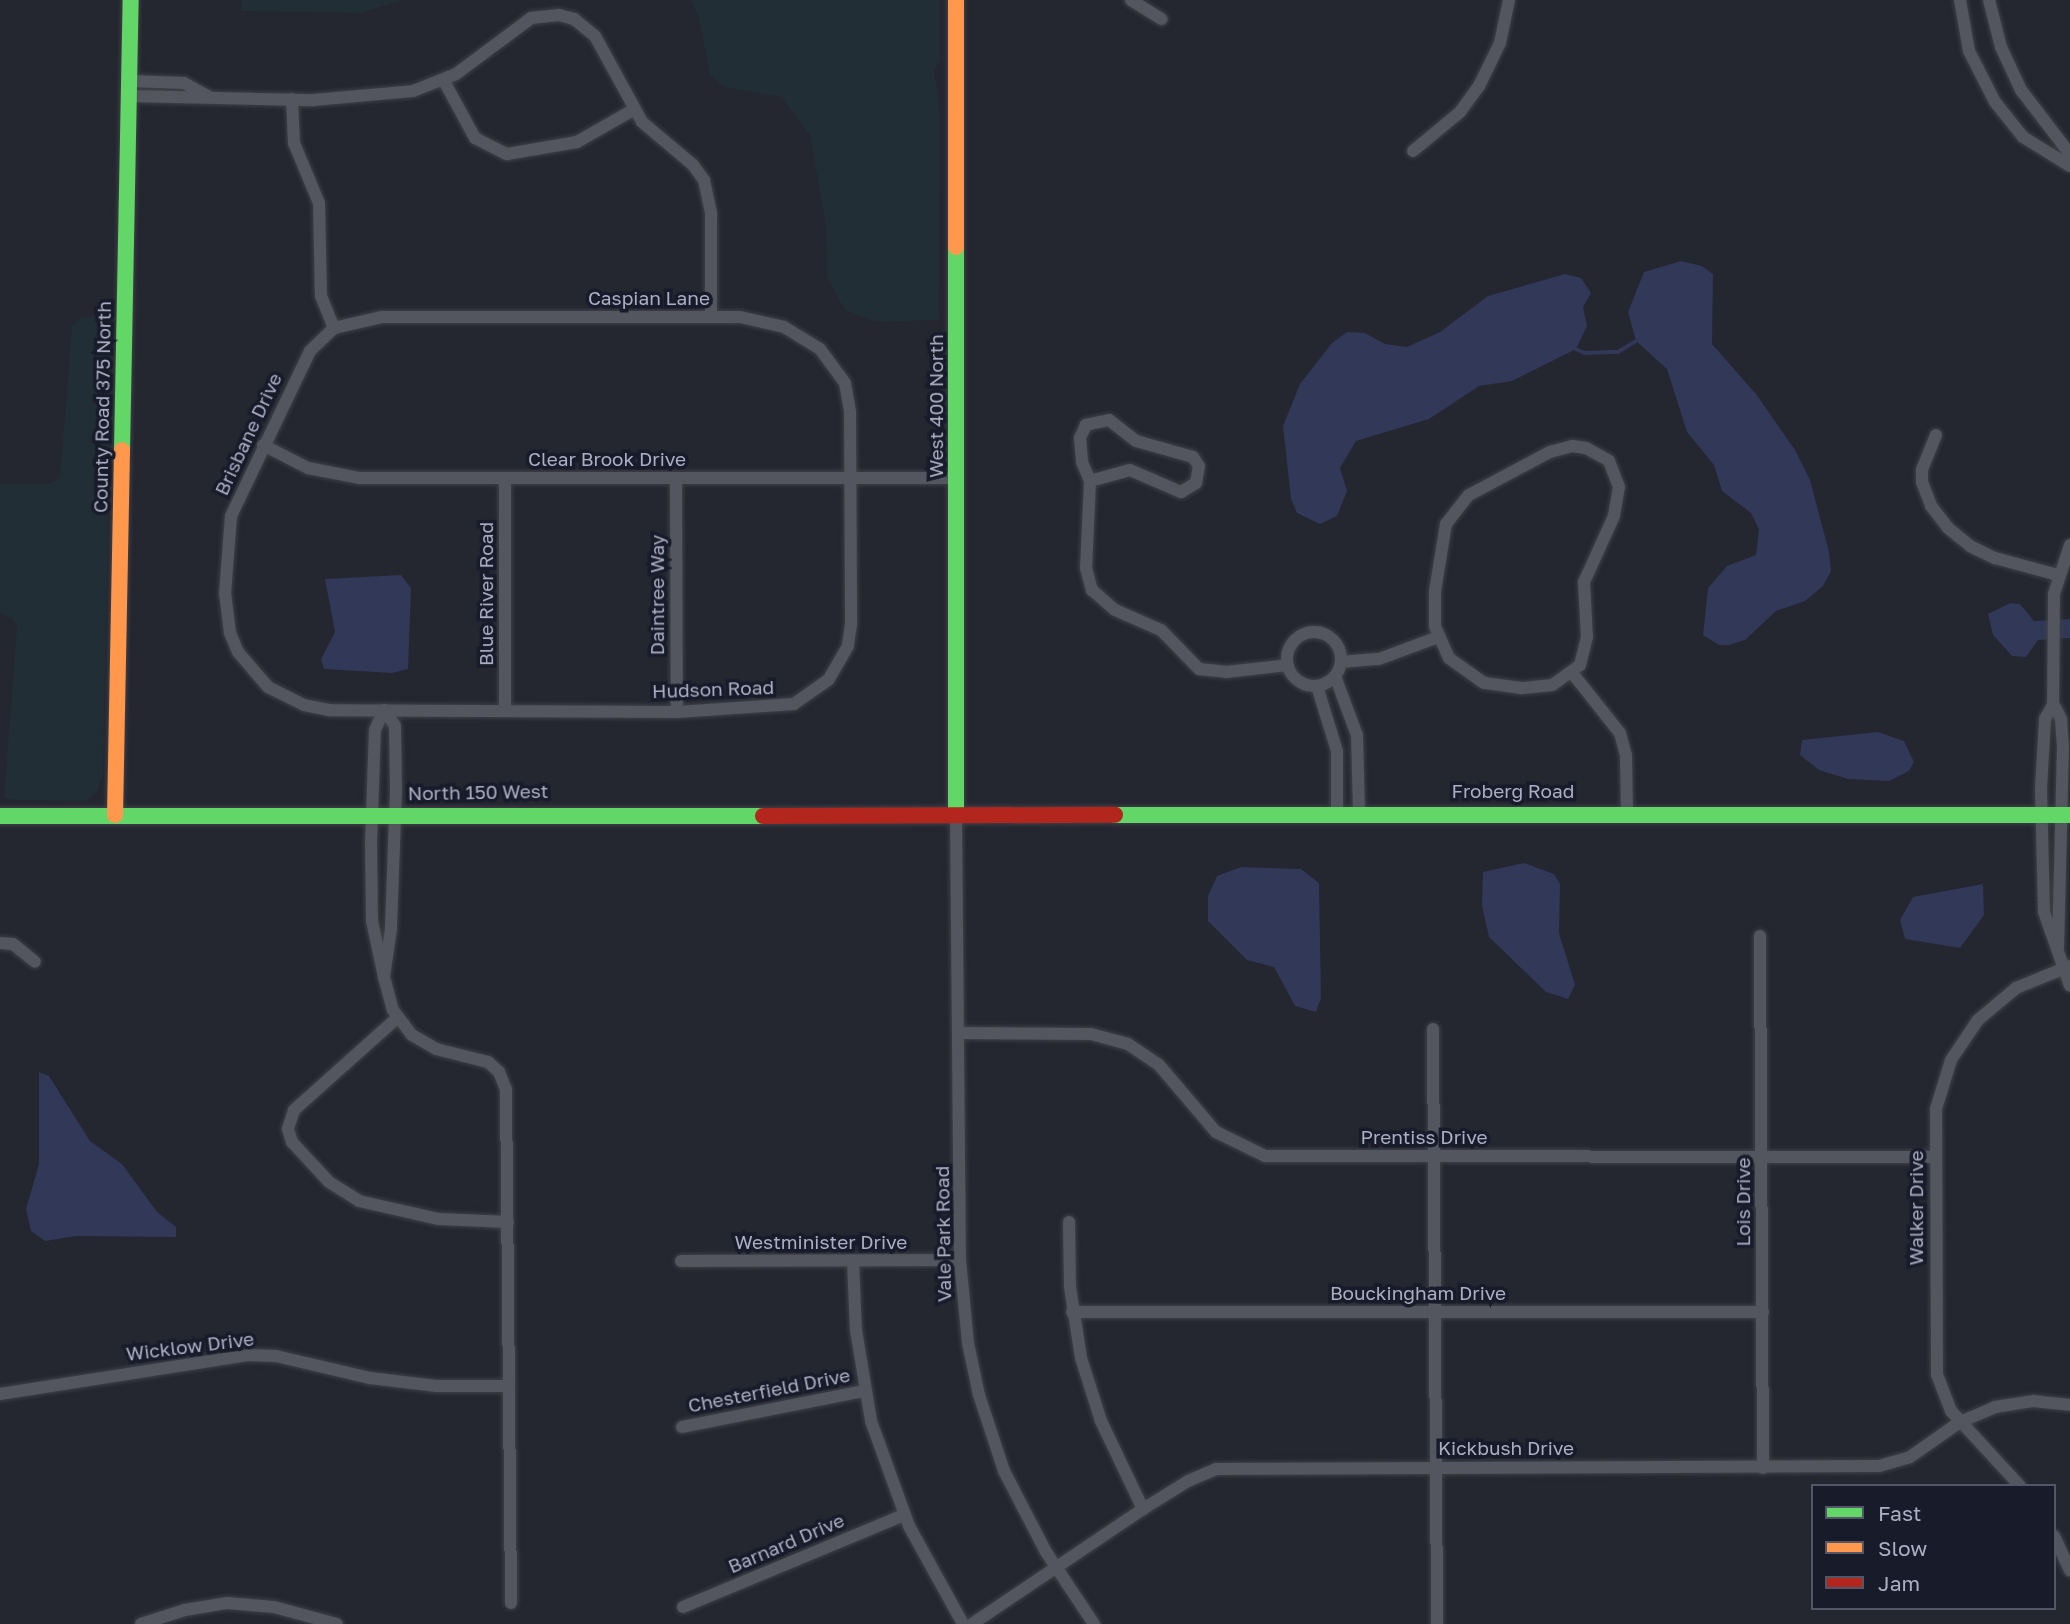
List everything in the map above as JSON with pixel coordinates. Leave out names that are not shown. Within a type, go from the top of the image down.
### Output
[{"type":"main road","name":"County Road 375 North","points":[[115,815],[131,0]]},
{"type":"main road","name":"West 400 North","points":[[956,0],[956,813]]},
{"type":"main road","name":"Froberg Road","points":[[956,813],[1627,812],[2067,815]]},
{"type":"main road","name":"North 150 West","points":[[0,816],[956,813]]},
{"type":"street","points":[[1131,0],[1162,19]]},
{"type":"street","points":[[1413,151],[1460,112],[1479,86],[1500,43],[1509,0]]},
{"type":"street","points":[[1960,0],[1969,51],[1994,102],[2023,137],[2070,166]]},
{"type":"street","points":[[1989,0],[2001,47],[2021,90],[2070,154]]},
{"type":"street","points":[[130,88],[209,97],[292,99],[398,94],[444,81],[519,24],[559,15],[574,19],[595,36],[633,110],[704,180],[711,214],[711,317]]},
{"type":"street","points":[[444,81],[475,138],[507,154],[577,142],[633,110]]},
{"type":"street","points":[[292,99],[294,143],[319,204],[321,296],[334,328]]},
{"type":"street","name":"Caspian Lane","points":[[334,328],[382,317],[711,317],[762,320],[785,327],[820,349],[835,365],[845,383],[850,412],[851,479]]},
{"type":"street","name":"Brisbane Drive","points":[[334,328],[304,360],[236,500],[228,536],[227,613],[238,652],[253,673],[285,698],[329,710],[384,710]]},
{"type":"street","points":[[1090,481],[1130,470],[1181,492],[1196,483],[1199,466],[1184,452],[1152,448],[1101,418],[1086,425],[1080,438],[1082,462],[1090,481],[1086,568],[1100,600],[1161,630],[1199,669],[1226,672],[1288,665]]},
{"type":"street","points":[[1936,435],[1922,470],[1922,482],[1931,506],[1948,528],[1970,546],[1994,558],[2058,575]]},
{"type":"street","name":"Clear Brook Drive","points":[[263,445],[308,468],[341,477],[957,478]]},
{"type":"street","points":[[1586,448],[1609,461],[1616,473],[1619,502],[1584,582],[1586,648],[1573,674],[1545,687],[1484,684],[1456,666],[1438,637],[1435,591],[1443,535],[1455,506],[1550,452],[1586,448]]},
{"type":"street","name":"Blue River Road","points":[[505,478],[505,709]]},
{"type":"street","name":"Daintree Way","points":[[676,479],[677,712]]},
{"type":"street","name":"Hudson Road","points":[[384,710],[677,712],[794,704],[828,680],[848,646],[851,624],[851,479]]},
{"type":"street","points":[[2058,954],[2067,815],[2061,719],[2053,705],[2053,617],[2058,575],[2070,545]]},
{"type":"street","points":[[1312,632],[1335,640],[1341,662],[1335,676],[1317,686],[1302,683],[1288,665],[1292,643],[1312,632]]},
{"type":"street","points":[[1341,662],[1380,659],[1438,637]]},
{"type":"street","points":[[1573,674],[1620,733],[1626,755],[1627,812]]},
{"type":"street","points":[[1335,676],[1357,735],[1359,812]]},
{"type":"street","points":[[1317,686],[1337,751],[1337,812]]},
{"type":"street","points":[[2053,705],[2045,719],[2042,744],[2044,912],[2058,954],[2067,967],[2070,986]]},
{"type":"street","points":[[384,977],[391,929],[395,815],[395,726],[384,710],[374,730],[373,815],[373,921],[384,977],[397,1018],[428,1046],[481,1058],[502,1077],[507,1098],[511,1603]]},
{"type":"street","name":"Vale Park Road","points":[[956,813],[960,1260],[968,1343],[986,1419],[1013,1491],[1056,1567],[1094,1624]]},
{"type":"street","name":"Lois Drive","points":[[1760,936],[1763,1468]]},
{"type":"street","points":[[0,943],[13,944],[34,962]]},
{"type":"street","name":"Walker Drive","points":[[2018,1484],[1959,1422],[1942,1394],[1935,1363],[1935,1157],[1939,1093],[1962,1040],[2003,997],[2067,967]]},
{"type":"street","points":[[397,1018],[294,1111],[288,1129],[292,1142],[329,1182],[359,1201],[446,1220],[508,1222]]},
{"type":"street","points":[[1433,1029],[1437,1624]]},
{"type":"street","name":"Prentiss Drive","points":[[958,1033],[1091,1034],[1128,1044],[1159,1065],[1216,1132],[1257,1154],[1434,1157],[1935,1157]]},
{"type":"street","points":[[1069,1222],[1072,1311],[1094,1405],[1143,1509]]},
{"type":"street","name":"Westminister Drive","points":[[681,1261],[960,1260]]},
{"type":"street","points":[[853,1262],[863,1391],[904,1515],[963,1624]]},
{"type":"street","name":"Bouckingham Drive","points":[[1072,1311],[1763,1312]]},
{"type":"street","name":"Wicklow Drive","points":[[0,1394],[248,1355],[276,1356],[370,1378],[437,1387],[509,1386]]},
{"type":"street","name":"Chesterfield Drive","points":[[682,1427],[863,1391]]},
{"type":"street","name":"Kickbush Drive","points":[[972,1624],[1143,1509],[1216,1469],[1879,1466],[1910,1457],[1959,1422],[2013,1402],[2070,1405]]},
{"type":"street","name":"Barnard Drive","points":[[683,1606],[904,1515]]},
{"type":"street","points":[[2056,1540],[2070,1571]]},
{"type":"street","points":[[141,1624],[185,1609],[227,1604],[274,1607],[337,1624]]},
{"type":"shaded area","points":[[242,0],[405,0],[360,13],[241,11]]},
{"type":"shaded area","points":[[691,0],[940,0],[940,61],[934,69],[940,116],[939,320],[876,322],[845,310],[827,278],[826,227],[810,135],[781,97],[723,87],[710,74],[699,18]]},
{"type":"shaded area","points":[[82,317],[112,317],[103,775],[97,792],[86,801],[15,800],[4,798],[17,626],[12,618],[0,614],[0,484],[50,484],[60,477],[72,326]]},
{"type":"water","points":[[1681,261],[1702,266],[1713,274],[1712,344],[1756,394],[1795,450],[1810,480],[1829,552],[1831,571],[1823,586],[1805,601],[1776,611],[1745,640],[1729,645],[1719,645],[1703,635],[1708,588],[1727,566],[1756,555],[1759,529],[1751,513],[1722,491],[1714,465],[1687,432],[1667,369],[1636,341],[1628,312],[1644,272]]},
{"type":"water","points":[[1565,274],[1581,278],[1591,293],[1583,307],[1587,326],[1576,349],[1512,381],[1479,386],[1429,419],[1356,441],[1340,468],[1347,491],[1337,516],[1320,524],[1297,513],[1291,499],[1283,426],[1300,384],[1332,343],[1347,332],[1365,333],[1385,344],[1407,347],[1440,332],[1488,296]]},
{"type":"water","points":[[401,575],[411,588],[408,669],[392,673],[324,669],[321,659],[335,632],[325,579]]},
{"type":"water","points":[[2010,603],[2020,604],[2034,621],[2070,619],[2070,638],[2038,640],[2026,657],[2012,656],[1993,635],[1988,614]]},
{"type":"water","points":[[1878,732],[1904,741],[1914,762],[1909,771],[1889,781],[1848,779],[1819,770],[1800,755],[1802,740]]},
{"type":"water","points":[[1524,863],[1554,874],[1560,884],[1559,933],[1575,985],[1568,999],[1546,992],[1489,937],[1482,906],[1483,872]]},
{"type":"water","points":[[1241,867],[1301,869],[1319,883],[1321,998],[1316,1012],[1295,1006],[1274,967],[1247,960],[1208,921],[1208,896],[1217,876]]},
{"type":"water","points":[[1983,884],[1984,915],[1960,948],[1905,939],[1900,920],[1913,897]]},
{"type":"water","points":[[39,1072],[49,1076],[90,1141],[122,1164],[157,1212],[176,1227],[176,1237],[76,1236],[45,1241],[31,1231],[26,1209],[39,1164]]},
{"type":"waterway","points":[[1576,349],[1585,353],[1618,352],[1636,341]]},
{"type":"traffic: fast","points":[[122,450],[131,0]]},
{"type":"traffic: fast","points":[[956,247],[956,813]]},
{"type":"traffic: fast","points":[[1115,815],[2070,815]]},
{"type":"traffic: fast","points":[[0,816],[763,816]]},
{"type":"traffic: slow","points":[[956,0],[956,247]]},
{"type":"traffic: slow","points":[[115,815],[122,450]]},
{"type":"traffic: jam","points":[[763,816],[1115,815]]}]
